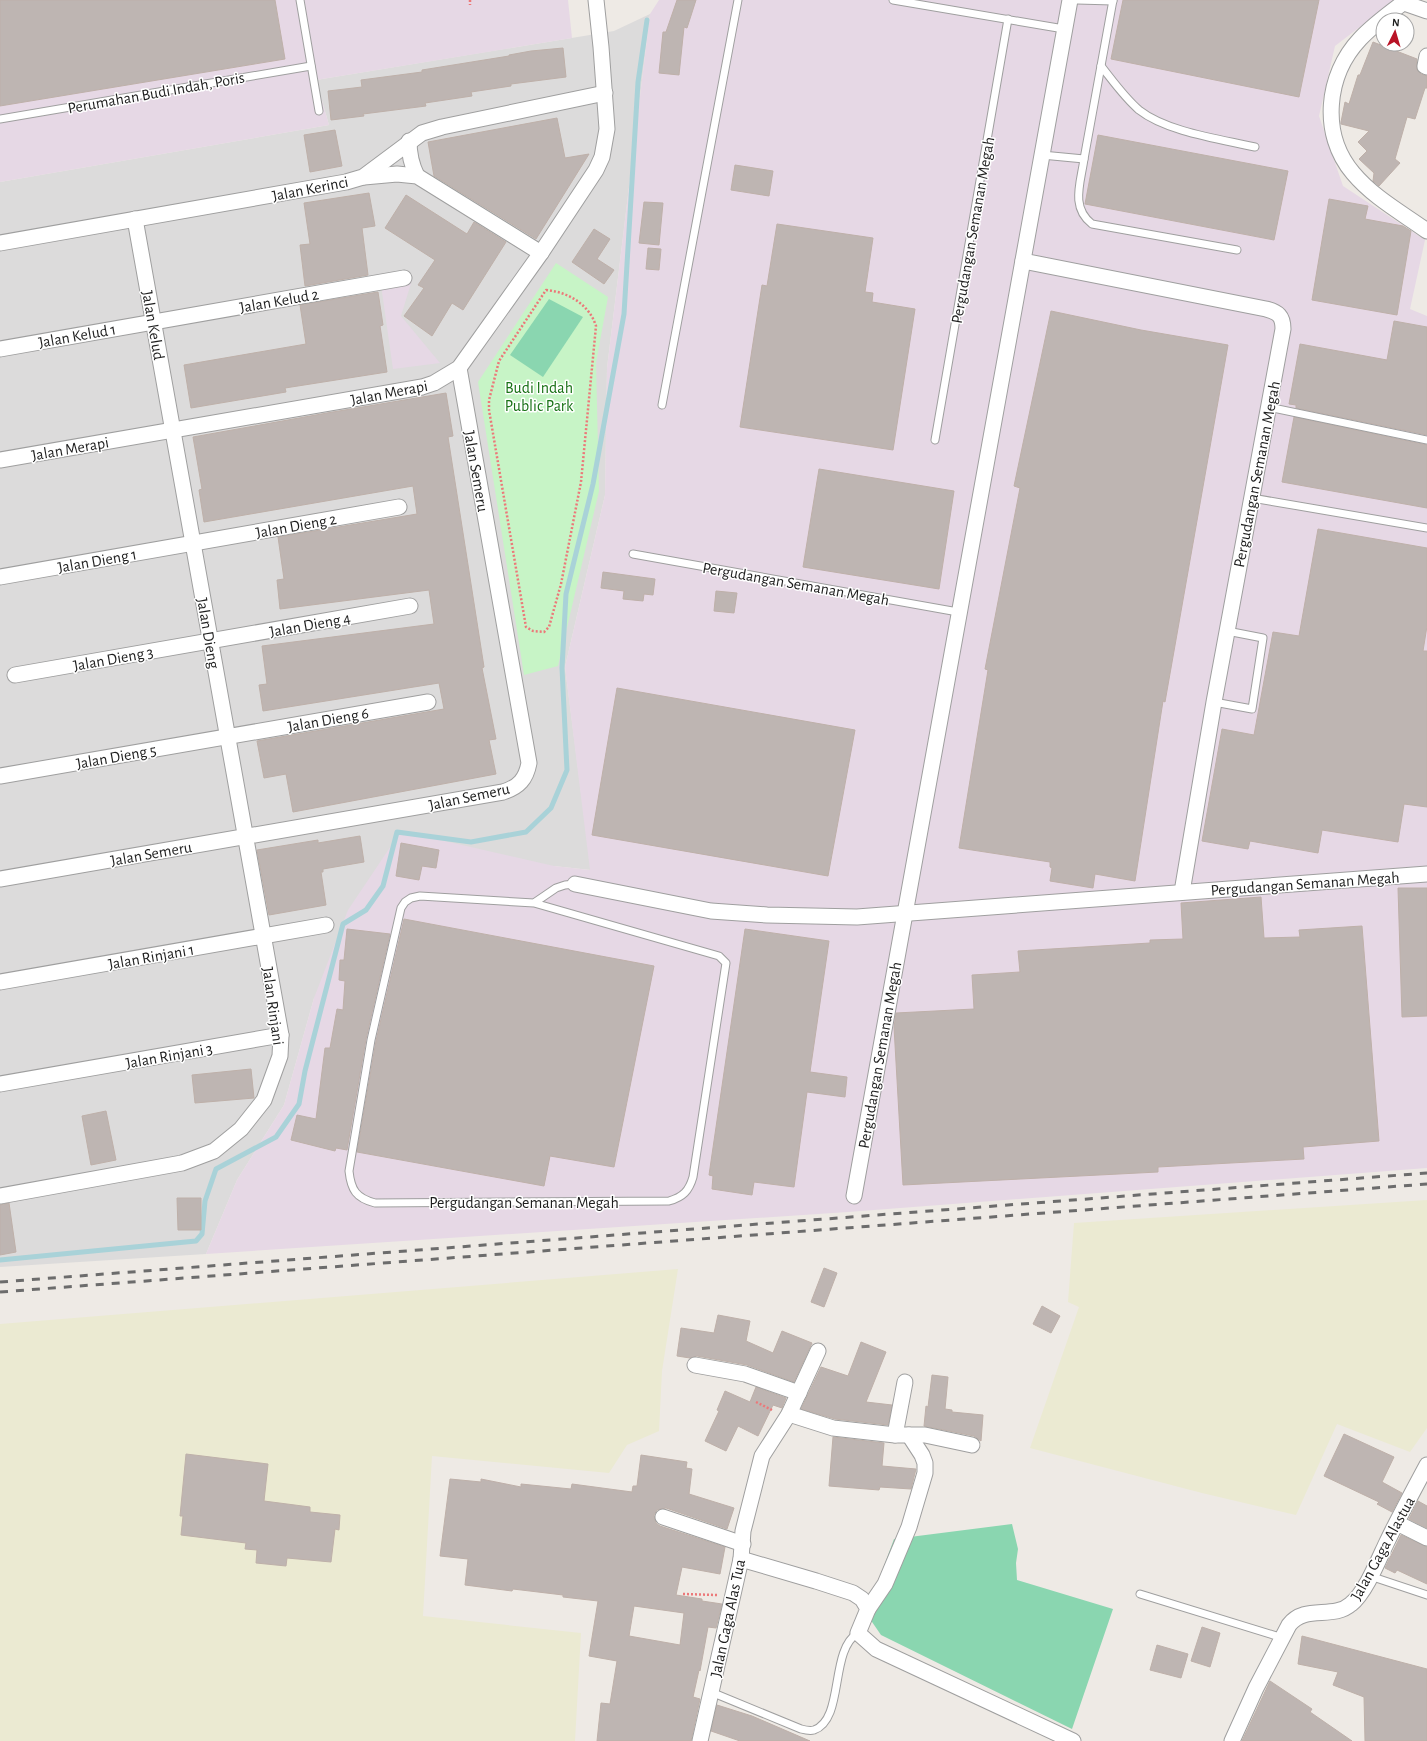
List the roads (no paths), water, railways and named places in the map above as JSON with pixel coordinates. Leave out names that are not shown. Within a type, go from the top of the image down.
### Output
[{"type":"street","name":"Jalan Merapi","points":[[0,460],[422,387],[434,383],[459,368],[541,253],[596,170],[602,156],[607,129],[596,0]]},
{"type":"street","name":"Pergudangan Semanan Megah","points":[[854,1196],[958,612],[1070,0]]},
{"type":"street","points":[[1427,12],[1406,1],[1369,30],[1359,40],[1347,57],[1337,76],[1331,104],[1332,123],[1338,148],[1353,173],[1380,198],[1427,231]]},
{"type":"street","points":[[1427,56],[1427,67]]},
{"type":"street","name":"Jalan Kerinci","points":[[0,243],[346,182],[363,177],[409,141],[422,133],[442,127],[605,93]]},
{"type":"street","points":[[409,141],[409,153],[417,176]]},
{"type":"street","points":[[363,177],[397,174],[417,176],[541,253]]},
{"type":"street","name":"Jalan Kelud","points":[[135,219],[173,430]]},
{"type":"street","name":"Pergudangan Semanan Megah","points":[[1023,261],[1274,312],[1280,316],[1283,329],[1214,702],[1182,892]]},
{"type":"street","name":"Jalan Kelud 2","points":[[154,322],[404,278]]},
{"type":"street","name":"Jalan Kelud 1","points":[[0,349],[154,322]]},
{"type":"street","name":"Jalan Semeru","points":[[0,880],[503,792],[522,782],[527,773],[529,763],[528,756],[459,368]]},
{"type":"street","name":"Jalan Dieng","points":[[173,430],[245,836]]},
{"type":"street","name":"Jalan Dieng 2","points":[[193,543],[399,507]]},
{"type":"street","name":"Jalan Dieng 1","points":[[0,577],[193,543]]},
{"type":"street","name":"Jalan Dieng 4","points":[[210,641],[410,606]]},
{"type":"street","name":"Jalan Dieng 3","points":[[15,675],[210,641]]},
{"type":"street","name":"Jalan Dieng 6","points":[[228,736],[428,702]]},
{"type":"street","name":"Jalan Dieng 5","points":[[2,776],[228,736]]},
{"type":"street","name":"Jalan Rinjani","points":[[0,1196],[182,1163],[214,1151],[241,1129],[264,1100],[280,1056],[281,1035],[245,836]]},
{"type":"street","name":"Pergudangan Semanan Megah","points":[[575,884],[711,911],[767,915],[857,917],[1427,874]]},
{"type":"street","name":"Jalan Rinjani 1","points":[[0,982],[326,925]]},
{"type":"street","name":"Jalan Rinjani 3","points":[[0,1084],[281,1035]]},
{"type":"street","name":"Jalan Gaga Alas Tua","points":[[700,1741],[731,1596],[741,1559],[744,1531],[762,1456],[789,1414],[818,1351]]},
{"type":"street","points":[[695,1365],[745,1374],[799,1393]]},
{"type":"street","points":[[905,1382],[902,1435],[922,1455],[925,1473],[909,1527],[885,1584],[868,1609],[858,1633],[876,1649],[1073,1741]]},
{"type":"street","points":[[789,1414],[833,1428],[902,1435],[925,1435],[972,1444]]},
{"type":"street","name":"Jalan Gaga Alastua","points":[[1232,1741],[1256,1688],[1289,1625],[1299,1616],[1306,1613],[1334,1611],[1348,1606],[1359,1595],[1427,1465]]},
{"type":"street","name":"Jalan Gaga Alas Tua","points":[[663,1517],[743,1544]]},
{"type":"street","points":[[1397,1522],[1427,1538]]},
{"type":"street","points":[[741,1559],[853,1593],[862,1599],[868,1609]]},
{"type":"lane","points":[[300,0],[319,111]]},
{"type":"lane","points":[[662,405],[738,0]]},
{"type":"lane","points":[[893,0],[1064,29]]},
{"type":"lane","points":[[1077,0],[1113,0],[1084,159],[1079,195],[1079,208],[1084,218],[1092,224],[1237,250]]},
{"type":"lane","name":"Pergudangan Semanan Megah","points":[[935,440],[1008,19]]},
{"type":"lane","name":"Perumahan Budi Indah, Poris","points":[[0,119],[311,66]]},
{"type":"lane","points":[[1101,66],[1124,96],[1140,111],[1176,128],[1255,147]]},
{"type":"lane","points":[[1042,155],[1084,159]]},
{"type":"lane","points":[[1268,407],[1427,440]]},
{"type":"lane","points":[[1252,498],[1427,528]]},
{"type":"lane","name":"Pergudangan Semanan Megah","points":[[633,554],[958,612]]},
{"type":"lane","points":[[1214,702],[1252,708],[1263,638],[1227,631]]},
{"type":"lane","name":"Pergudangan Semanan Megah","points":[[534,903],[719,956],[726,963],[693,1177],[690,1186],[679,1198],[669,1201],[375,1204],[364,1200],[356,1194],[350,1182],[349,1171],[371,1040],[401,908],[405,902],[411,898],[420,896],[534,903],[556,888],[575,884]]},
{"type":"lane","points":[[1370,1576],[1427,1595]]},
{"type":"lane","points":[[1140,1594],[1282,1638]]},
{"type":"lane","name":"Jalan Gaga Alas Tua","points":[[711,1692],[802,1729],[813,1730],[822,1725],[830,1714],[844,1655],[850,1639],[858,1633]]},
{"type":"waterway","points":[[0,1260],[196,1241],[202,1234],[205,1201],[216,1169],[276,1137],[299,1104],[305,1071],[343,924],[366,910],[383,886],[397,832],[471,842],[526,832],[551,808],[567,770],[562,668],[566,594],[593,484],[624,314],[638,82],[647,20]]},
{"type":"railway","points":[[0,1282],[1427,1173]]},
{"type":"railway","points":[[0,1292],[1427,1184]]},
{"type":"park label","name":"Budi Indah Public Park","points":[[539,396]]}]
